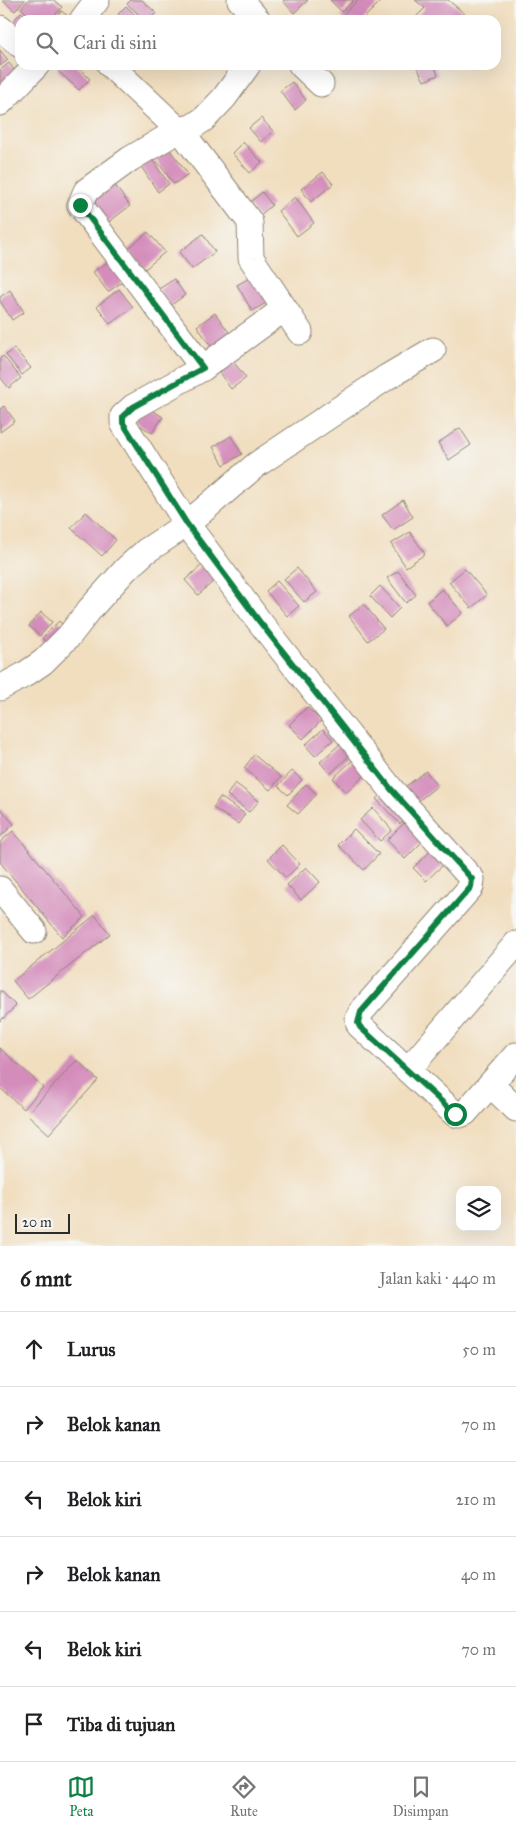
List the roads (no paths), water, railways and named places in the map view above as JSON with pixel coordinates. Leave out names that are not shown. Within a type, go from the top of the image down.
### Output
[{"type":"street","points":[[86,15],[97,0]]},
{"type":"street","points":[[240,0],[254,15]]},
{"type":"street","points":[[0,28],[15,41]]},
{"type":"street","points":[[0,103],[32,70]]},
{"type":"street","points":[[115,70],[179,130],[250,222],[251,258],[300,332]]},
{"type":"street","points":[[203,368],[80,205],[86,191],[130,159],[179,130],[192,127],[204,119],[224,98],[244,70]]},
{"type":"street","points":[[306,70],[321,84]]},
{"type":"street","points":[[284,309],[203,368],[133,407],[123,416],[123,423],[187,524],[259,621],[391,789],[472,879],[471,887],[359,1015],[358,1023],[360,1027],[455,1114],[460,1115],[465,1113],[516,1055]]},
{"type":"street","points":[[0,688],[44,662],[126,569],[146,550],[187,524],[256,465],[387,377],[433,350]]},
{"type":"street","points":[[0,889],[34,931]]},
{"type":"street","points":[[408,1070],[516,944]]},
{"type":"street","points":[[491,1085],[516,1109]]}]
